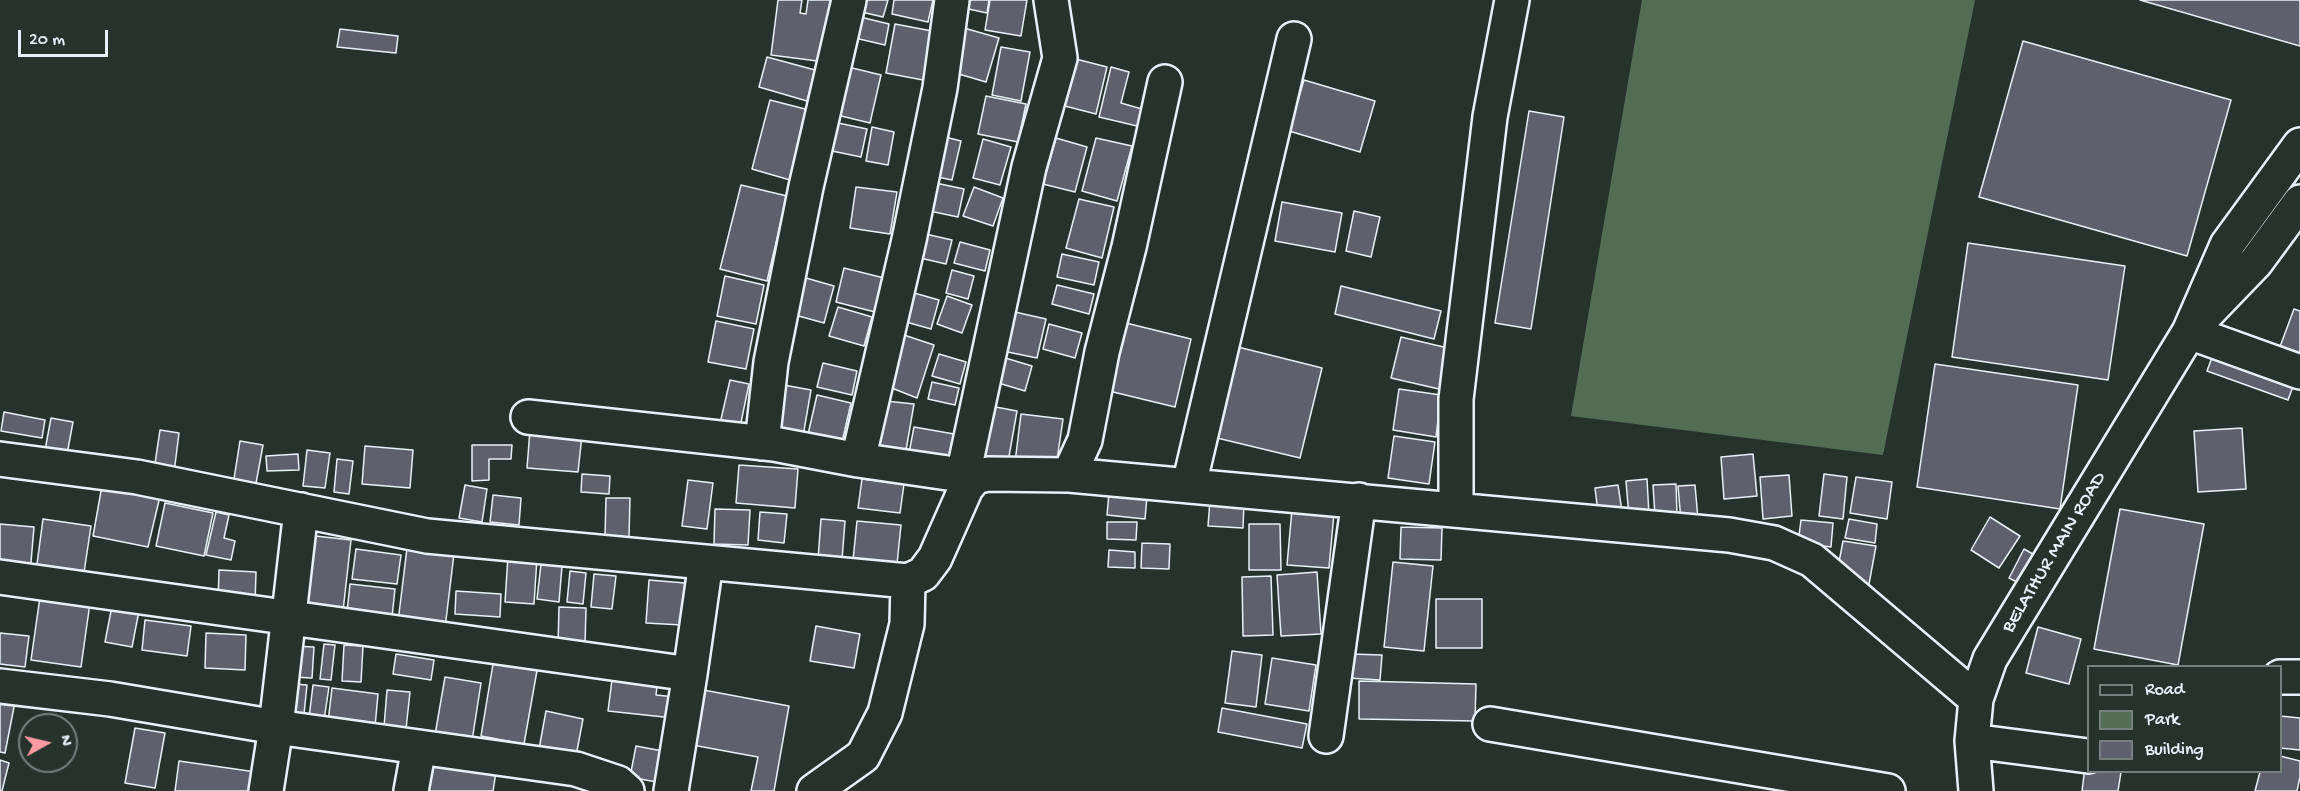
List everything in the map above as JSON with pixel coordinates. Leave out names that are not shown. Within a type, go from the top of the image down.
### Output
[{"type":"street","points":[[762,443],[773,351],[806,187],[849,0]]},
{"type":"street","points":[[858,460],[911,229],[940,88],[952,0]]},
{"type":"street","points":[[0,459],[137,477],[427,536],[908,581],[923,574],[935,558],[966,488],[969,476],[1029,167],[1059,58],[1052,0]]},
{"type":"street","points":[[1456,509],[1456,399],[1490,117],[1512,0]]},
{"type":"street","points":[[1188,485],[1294,39]]},
{"type":"street","points":[[1069,475],[1085,440],[1102,352],[1129,247],[1165,82]]},
{"type":"street","name":"BELATHUR MAIN ROAD","points":[[1976,791],[1972,741],[1976,699],[1990,659],[2189,332],[2227,245],[2300,145]]},
{"type":"street","name":"BELATHUR MAIN ROAD","points":[[2189,332],[2256,262],[2300,202]]},
{"type":"street","points":[[2189,332],[2300,372]]},
{"type":"street","points":[[528,417],[762,443],[969,476],[988,474],[1069,475],[1729,535],[1774,543],[1812,560],[1976,699]]},
{"type":"street","points":[[1326,736],[1359,500]]},
{"type":"street","points":[[266,791],[276,727],[301,510]]},
{"type":"street","points":[[671,791],[706,562]]},
{"type":"street","points":[[0,577],[690,674]]},
{"type":"street","points":[[814,791],[863,756],[885,713],[907,624],[908,581]]},
{"type":"street","points":[[2282,677],[2300,677]]},
{"type":"street","points":[[0,686],[110,699],[276,727],[576,769],[618,783],[627,791]]},
{"type":"street","points":[[1490,724],[1888,791]]},
{"type":"street","points":[[1972,741],[2087,756]]},
{"type":"street","points":[[411,791],[419,747]]},
{"type":"green space","points":[[1642,0],[1975,0],[1883,455],[1571,416]]},
{"type":"building","points":[[778,0],[802,0],[800,13],[806,14],[808,0],[833,0],[825,62],[771,55]]},
{"type":"building","points":[[855,0],[888,0],[883,17],[853,10]]},
{"type":"building","points":[[894,0],[933,0],[928,22],[892,14]]},
{"type":"building","points":[[956,0],[989,0],[987,13],[955,6]]},
{"type":"building","points":[[990,0],[1027,0],[1021,36],[985,30]]},
{"type":"building","points":[[2140,0],[2300,0],[2300,46]]},
{"type":"building","points":[[860,17],[889,24],[885,45],[855,38]]},
{"type":"building","points":[[895,24],[932,31],[923,80],[886,73]]},
{"type":"building","points":[[964,28],[999,38],[986,82],[952,72]]},
{"type":"building","points":[[340,29],[398,36],[396,53],[337,47]]},
{"type":"building","points":[[2023,41],[2231,100],[2187,256],[1979,197]]},
{"type":"building","points":[[1001,47],[1030,52],[1021,101],[992,95]]},
{"type":"building","points":[[767,57],[815,70],[807,101],[759,87]]},
{"type":"building","points":[[1072,58],[1107,67],[1096,114],[1061,105]]},
{"type":"building","points":[[840,65],[881,75],[870,123],[829,113]]},
{"type":"building","points":[[1111,67],[1129,72],[1121,103],[1142,109],[1137,126],[1099,117]]},
{"type":"building","points":[[1304,80],[1375,101],[1360,152],[1289,131]]},
{"type":"building","points":[[986,96],[1026,104],[1018,142],[978,134]]},
{"type":"building","points":[[770,100],[809,110],[790,180],[752,169]]},
{"type":"building","points":[[1529,111],[1564,117],[1531,329],[1495,323]]},
{"type":"building","points":[[838,123],[867,129],[861,157],[832,151]]},
{"type":"building","points":[[872,127],[894,132],[888,165],[866,161]]},
{"type":"building","points":[[937,135],[961,141],[952,180],[928,175]]},
{"type":"building","points":[[1056,138],[1087,147],[1075,192],[1043,184]]},
{"type":"building","points":[[1096,138],[1132,146],[1117,201],[1082,191]]},
{"type":"building","points":[[983,139],[1011,147],[1000,185],[973,178]]},
{"type":"building","points":[[931,182],[964,189],[958,217],[925,210]]},
{"type":"building","points":[[741,185],[787,196],[767,281],[720,269]]},
{"type":"building","points":[[856,187],[897,192],[890,234],[850,228]]},
{"type":"building","points":[[974,187],[1003,198],[993,226],[963,216]]},
{"type":"building","points":[[1079,199],[1114,207],[1102,258],[1066,248]]},
{"type":"building","points":[[1282,202],[1342,213],[1335,252],[1275,241]]},
{"type":"building","points":[[1354,211],[1380,217],[1371,257],[1346,251]]},
{"type":"building","points":[[921,233],[952,240],[946,264],[916,257]]},
{"type":"building","points":[[960,242],[990,250],[985,271],[954,263]]},
{"type":"building","points":[[1968,243],[2125,266],[2108,380],[1952,357]]},
{"type":"building","points":[[1062,254],[1099,262],[1094,285],[1057,277]]},
{"type":"building","points":[[844,268],[884,278],[875,312],[836,302]]},
{"type":"building","points":[[952,270],[974,276],[968,299],[946,293]]},
{"type":"building","points":[[725,276],[764,285],[756,324],[717,316]]},
{"type":"building","points":[[806,278],[834,286],[824,323],[795,315]]},
{"type":"building","points":[[1057,285],[1094,294],[1089,314],[1052,304]]},
{"type":"building","points":[[1341,286],[1441,311],[1434,339],[1335,314]]},
{"type":"building","points":[[907,291],[939,300],[931,329],[899,320]]},
{"type":"building","points":[[947,296],[972,305],[962,333],[937,324]]},
{"type":"building","points":[[838,307],[872,317],[864,346],[829,336]]},
{"type":"building","points":[[2294,309],[2300,311],[2300,355],[2278,352]]},
{"type":"building","points":[[1006,310],[1046,319],[1037,358],[998,350]]},
{"type":"building","points":[[716,321],[754,329],[746,369],[708,362]]},
{"type":"building","points":[[1126,323],[1191,339],[1175,407],[1109,391]]},
{"type":"building","points":[[1049,324],[1082,333],[1075,358],[1043,349]]},
{"type":"building","points":[[892,331],[934,345],[917,398],[879,383]]},
{"type":"building","points":[[1401,337],[1448,348],[1439,389],[1391,378]]},
{"type":"building","points":[[1234,346],[1322,368],[1300,458],[1213,437]]},
{"type":"building","points":[[2214,352],[2295,381],[2288,400],[2207,371]]},
{"type":"building","points":[[939,354],[966,362],[960,384],[932,376]]},
{"type":"building","points":[[992,354],[1032,366],[1025,391],[985,379]]},
{"type":"building","points":[[823,363],[857,371],[852,395],[817,387]]},
{"type":"building","points":[[1935,364],[2078,385],[2060,509],[1917,487]]},
{"type":"building","points":[[730,380],[749,384],[739,432],[719,428]]},
{"type":"building","points":[[932,382],[959,388],[955,405],[928,399]]},
{"type":"building","points":[[773,383],[811,390],[802,442],[763,436]]},
{"type":"building","points":[[1399,389],[1441,395],[1436,437],[1393,430]]},
{"type":"building","points":[[817,395],[851,403],[840,451],[806,443]]},
{"type":"building","points":[[876,400],[914,404],[904,462],[866,456]]},
{"type":"building","points":[[980,404],[1017,411],[1008,462],[970,455]]},
{"type":"building","points":[[4,412],[45,420],[42,438],[1,431]]},
{"type":"building","points":[[1021,414],[1063,419],[1056,467],[1015,462]]},
{"type":"building","points":[[51,418],[73,422],[65,465],[43,461]]},
{"type":"building","points":[[914,427],[954,434],[949,465],[908,458]]},
{"type":"building","points":[[2242,428],[2246,489],[2198,492],[2194,431]]},
{"type":"building","points":[[160,430],[179,433],[174,473],[154,470]]},
{"type":"building","points":[[530,430],[582,435],[578,472],[527,468]]},
{"type":"building","points":[[1394,436],[1435,442],[1429,484],[1388,478]]},
{"type":"building","points":[[240,441],[263,445],[255,489],[233,485]]},
{"type":"building","points":[[472,445],[512,445],[511,459],[489,459],[489,480],[472,481]]},
{"type":"building","points":[[365,446],[413,450],[410,488],[362,484]]},
{"type":"building","points":[[307,450],[330,453],[325,488],[303,486]]},
{"type":"building","points":[[298,454],[299,470],[267,471],[266,456]]},
{"type":"building","points":[[1753,454],[1757,496],[1724,499],[1721,457]]},
{"type":"building","points":[[337,459],[353,461],[349,494],[334,492]]},
{"type":"building","points":[[739,465],[798,469],[795,508],[736,503]]},
{"type":"building","points":[[582,474],[610,476],[609,494],[581,492]]},
{"type":"building","points":[[1824,474],[1847,477],[1843,519],[1819,516]]},
{"type":"building","points":[[1789,475],[1792,516],[1763,519],[1760,477]]},
{"type":"building","points":[[1856,477],[1892,482],[1887,519],[1850,513]]},
{"type":"building","points":[[862,479],[904,484],[900,513],[858,508]]},
{"type":"building","points":[[1647,479],[1649,515],[1629,517],[1626,481]]},
{"type":"building","points":[[103,480],[161,492],[148,547],[93,536]]},
{"type":"building","points":[[688,480],[713,483],[707,529],[682,526]]},
{"type":"building","points":[[1676,484],[1677,514],[1655,516],[1653,485]]},
{"type":"building","points":[[465,485],[487,489],[482,522],[459,518]]},
{"type":"building","points":[[1618,485],[1623,518],[1599,521],[1595,488]]},
{"type":"building","points":[[1695,485],[1698,519],[1681,521],[1678,486]]},
{"type":"building","points":[[1109,493],[1147,497],[1145,519],[1107,515]]},
{"type":"building","points":[[493,495],[521,498],[519,525],[490,522]]},
{"type":"building","points":[[606,498],[630,498],[629,537],[605,536]]},
{"type":"building","points":[[1210,500],[1244,502],[1243,528],[1208,526]]},
{"type":"building","points":[[165,503],[213,513],[204,556],[156,546]]},
{"type":"building","points":[[715,509],[750,510],[748,545],[714,544]]},
{"type":"building","points":[[1292,509],[1334,513],[1329,568],[1287,565]]},
{"type":"building","points":[[2120,509],[2204,524],[2178,665],[2094,649]]},
{"type":"building","points":[[216,512],[229,515],[224,538],[235,541],[231,560],[206,555]]},
{"type":"building","points":[[760,512],[787,514],[784,543],[758,540]]},
{"type":"building","points":[[1990,517],[2020,536],[1999,568],[1971,550]]},
{"type":"building","points":[[43,519],[91,526],[82,586],[35,579]]},
{"type":"building","points":[[821,519],[845,521],[842,560],[818,559]]},
{"type":"building","points":[[1849,519],[1877,524],[1875,543],[1845,538]]},
{"type":"building","points":[[1801,520],[1833,523],[1831,547],[1798,543]]},
{"type":"building","points":[[857,521],[901,525],[897,564],[853,560]]},
{"type":"building","points":[[1107,522],[1137,522],[1136,540],[1107,539]]},
{"type":"building","points":[[0,524],[34,527],[30,574],[0,572]]},
{"type":"building","points":[[1249,524],[1280,524],[1281,570],[1249,570]]},
{"type":"building","points":[[1401,527],[1442,528],[1441,560],[1400,559]]},
{"type":"building","points":[[298,534],[351,540],[343,611],[290,604]]},
{"type":"building","points":[[1843,541],[1876,546],[1869,584],[1836,578]]},
{"type":"building","points":[[1142,543],[1170,544],[1169,569],[1141,568]]},
{"type":"building","points":[[407,548],[454,554],[445,628],[398,622]]},
{"type":"building","points":[[356,549],[401,555],[397,584],[352,579]]},
{"type":"building","points":[[2024,549],[2040,558],[2025,586],[2009,578]]},
{"type":"building","points":[[1109,550],[1135,552],[1135,568],[1108,567]]},
{"type":"building","points":[[508,556],[537,558],[534,604],[505,602]]},
{"type":"building","points":[[1393,562],[1433,566],[1424,651],[1384,647]]},
{"type":"building","points":[[541,564],[562,566],[559,602],[537,599]]},
{"type":"building","points":[[219,570],[256,572],[255,605],[218,603]]},
{"type":"building","points":[[570,571],[586,573],[583,604],[567,602]]},
{"type":"building","points":[[1317,572],[1321,634],[1281,636],[1277,575]]},
{"type":"building","points":[[594,574],[616,576],[612,609],[591,607]]},
{"type":"building","points":[[1271,576],[1273,635],[1243,636],[1242,577]]},
{"type":"building","points":[[649,580],[685,583],[682,625],[646,623]]},
{"type":"building","points":[[350,584],[395,589],[392,617],[347,612]]},
{"type":"building","points":[[456,591],[501,594],[500,617],[455,614]]},
{"type":"building","points":[[40,597],[90,603],[81,667],[31,660]]},
{"type":"building","points":[[1436,599],[1482,599],[1482,648],[1436,648]]},
{"type":"building","points":[[112,606],[139,611],[132,647],[105,642]]},
{"type":"building","points":[[559,607],[586,608],[585,645],[558,645]]},
{"type":"building","points":[[145,620],[191,626],[187,656],[142,650]]},
{"type":"building","points":[[816,626],[860,634],[854,668],[810,661]]},
{"type":"building","points":[[2038,627],[2081,639],[2069,684],[2026,673]]},
{"type":"building","points":[[0,633],[29,636],[25,667],[0,664]]},
{"type":"building","points":[[206,633],[246,635],[245,670],[205,668]]},
{"type":"building","points":[[324,644],[335,645],[331,680],[320,679]]},
{"type":"building","points":[[344,645],[363,646],[361,682],[342,681]]},
{"type":"building","points":[[294,646],[314,647],[312,678],[292,677]]},
{"type":"building","points":[[1232,651],[1262,655],[1256,707],[1225,703]]},
{"type":"building","points":[[396,654],[434,660],[431,680],[393,674]]},
{"type":"building","points":[[1350,654],[1382,655],[1380,680],[1348,678]]},
{"type":"building","points":[[494,658],[538,665],[524,744],[481,736]]},
{"type":"building","points":[[1272,658],[1316,665],[1309,711],[1265,704]]},
{"type":"building","points":[[613,672],[658,677],[656,695],[675,697],[673,718],[608,711]]},
{"type":"building","points":[[445,677],[481,683],[472,741],[435,735]]},
{"type":"building","points":[[1359,681],[1476,684],[1475,721],[1359,719]]},
{"type":"building","points":[[282,683],[307,685],[304,714],[280,712]]},
{"type":"building","points":[[313,685],[329,687],[324,720],[309,718]]},
{"type":"building","points":[[332,688],[378,694],[375,727],[328,722]]},
{"type":"building","points":[[698,689],[789,706],[774,791],[751,791],[758,757],[687,744]]},
{"type":"building","points":[[387,690],[410,692],[406,729],[384,727]]},
{"type":"building","points":[[0,699],[15,702],[5,753],[0,752]]},
{"type":"building","points":[[1222,708],[1307,724],[1302,748],[1218,732]]},
{"type":"building","points":[[546,711],[583,719],[576,756],[539,749]]},
{"type":"building","points":[[2282,716],[2300,718],[2300,750],[2282,748]]},
{"type":"building","points":[[135,728],[165,733],[155,788],[125,783]]},
{"type":"building","points":[[636,746],[673,753],[667,784],[630,777]]},
{"type":"building","points":[[2282,756],[2300,761],[2297,791],[2255,791],[2260,773],[2282,773]]},
{"type":"building","points":[[0,760],[9,763],[2,791],[0,791]]},
{"type":"building","points":[[179,761],[256,772],[253,791],[175,791]]},
{"type":"building","points":[[431,762],[496,772],[493,791],[427,791]]},
{"type":"building","points":[[2085,767],[2087,773],[2121,773],[2118,791],[2082,791]]}]
